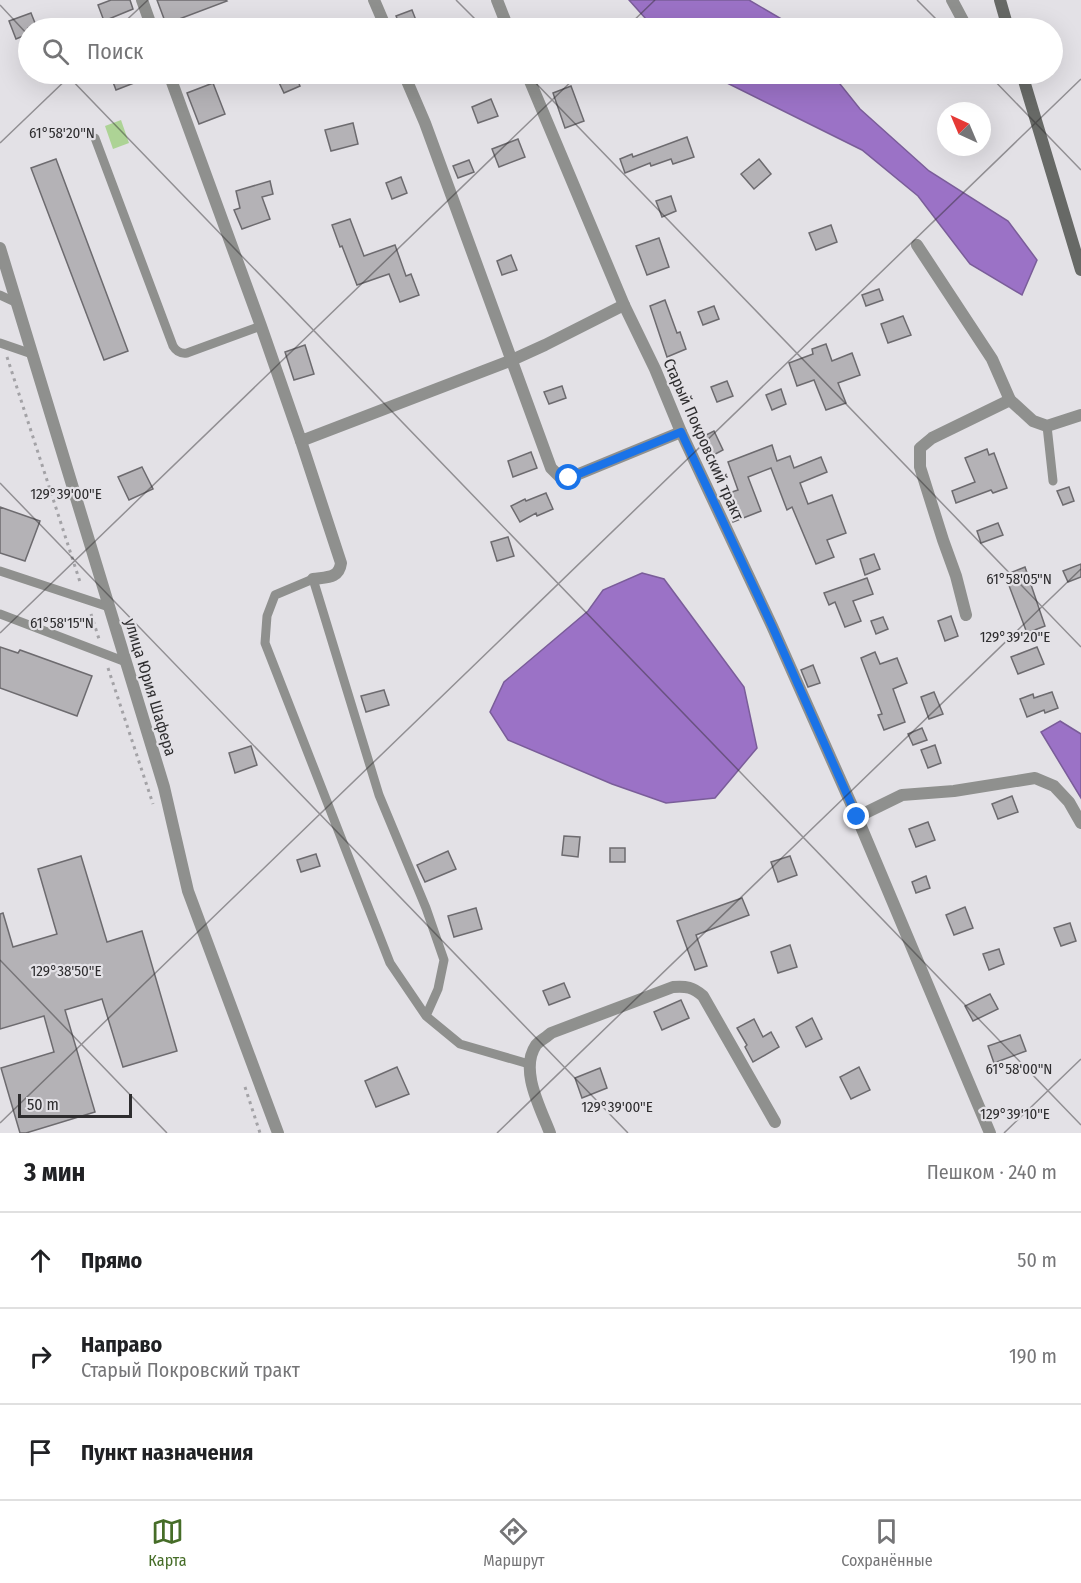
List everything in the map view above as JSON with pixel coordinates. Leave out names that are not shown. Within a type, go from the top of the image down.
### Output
[{"type":"main road","points":[[1000,0],[1005,18]]},
{"type":"main road","points":[[1023,84],[1081,270]]},
{"type":"street","points":[[142,0],[148,18]]},
{"type":"street","points":[[374,0],[382,18]]},
{"type":"street","points":[[497,0],[504,18]]},
{"type":"street","points":[[952,0],[962,18]]},
{"type":"street","points":[[173,84],[261,326],[341,563],[340,570],[335,576],[313,579]]},
{"type":"street","points":[[409,84],[551,468],[558,476],[569,478],[681,432]]},
{"type":"street","name":"Старый Покровский тракт","points":[[531,84],[624,305],[857,817],[990,1133]]},
{"type":"street","points":[[916,245],[992,359],[1010,400],[1034,421],[1047,426],[1081,415]]},
{"type":"street","name":"улица Юрия Шафера","points":[[0,248],[164,787],[188,891],[278,1133]]},
{"type":"street","points":[[301,441],[512,360],[624,305]]},
{"type":"street","points":[[966,615],[956,576],[920,466],[920,448],[932,438],[1010,400]]},
{"type":"street","points":[[857,817],[902,795],[954,791],[1035,778],[1054,786],[1069,802],[1081,823]]},
{"type":"street","points":[[550,1133],[532,1085],[529,1064],[536,1045],[551,1033],[657,992],[686,986],[703,996],[775,1122]]},
{"type":"lane","points":[[95,138],[174,348],[181,353],[187,353],[261,326]]},
{"type":"lane","points":[[0,295],[16,303]]},
{"type":"lane","points":[[1,343],[32,354]]},
{"type":"lane","points":[[1047,426],[1053,481]]},
{"type":"lane","points":[[0,571],[109,607]]},
{"type":"lane","points":[[426,1016],[438,990],[444,960],[426,908],[379,795],[313,579],[276,595],[267,616],[265,643],[390,963],[426,1016],[460,1044],[529,1064]]},
{"type":"lane","points":[[0,614],[126,662]]},
{"type":"path","points":[[1,343],[154,809]]},
{"type":"path","points":[[242,1077],[260,1133]]},
{"type":"green space","points":[[121,120],[129,143],[113,149],[105,126]]},
{"type":"shaded area","points":[[629,0],[749,0],[780,18],[645,18]]},
{"type":"shaded area","points":[[729,84],[840,84],[860,109],[929,171],[1008,221],[1037,260],[1022,295],[970,264],[918,196],[862,150]]},
{"type":"shaded area","points":[[642,573],[664,579],[744,687],[757,748],[715,798],[666,803],[612,784],[508,740],[490,712],[504,682],[588,611],[603,590]]},
{"type":"shaded area","points":[[1060,721],[1081,734],[1081,798],[1041,732]]},
{"type":"building","points":[[111,0],[130,0],[133,9],[111,18],[103,18],[98,5]]},
{"type":"building","points":[[157,0],[227,1],[182,18],[164,18]]},
{"type":"building","points":[[412,10],[415,18],[397,18],[396,16]]},
{"type":"building","points":[[31,13],[33,18],[18,18],[18,38],[16,39],[9,21]]},
{"type":"building","points":[[114,84],[131,84],[116,90]]},
{"type":"building","points":[[213,84],[225,114],[199,124],[187,93]]},
{"type":"building","points":[[280,84],[299,84],[300,86],[284,93]]},
{"type":"building","points":[[571,86],[584,121],[565,128],[553,93]]},
{"type":"building","points":[[491,99],[498,116],[478,123],[472,107]]},
{"type":"building","points":[[353,123],[358,144],[331,151],[325,130]]},
{"type":"building","points":[[687,137],[694,157],[673,164],[671,159],[651,166],[650,163],[625,173],[620,159],[632,154],[633,157]]},
{"type":"building","points":[[518,139],[525,157],[499,167],[492,149]]},
{"type":"building","points":[[56,159],[128,351],[104,360],[31,168]]},
{"type":"building","points":[[759,159],[771,174],[754,189],[741,174]]},
{"type":"building","points":[[469,160],[474,172],[458,178],[453,166]]},
{"type":"building","points":[[401,177],[407,193],[392,199],[386,183]]},
{"type":"building","points":[[270,181],[273,194],[262,197],[270,219],[242,229],[234,210],[240,208],[236,191]]},
{"type":"building","points":[[671,196],[676,211],[662,217],[656,201]]},
{"type":"building","points":[[350,219],[364,256],[395,245],[406,276],[411,274],[419,295],[400,302],[389,274],[357,285],[332,225]]},
{"type":"building","points":[[831,225],[837,242],[816,250],[809,233]]},
{"type":"building","points":[[659,238],[669,267],[647,275],[636,246]]},
{"type":"building","points":[[511,255],[517,270],[502,275],[497,261]]},
{"type":"building","points":[[879,289],[883,300],[866,306],[862,295]]},
{"type":"building","points":[[665,300],[677,333],[680,332],[686,349],[667,357],[650,306]]},
{"type":"building","points":[[714,306],[719,319],[703,325],[698,312]]},
{"type":"building","points":[[903,316],[911,335],[888,343],[881,324]]},
{"type":"building","points":[[826,344],[832,361],[852,353],[860,375],[838,383],[846,403],[826,410],[814,380],[797,386],[789,363],[813,354],[812,349]]},
{"type":"building","points":[[305,345],[314,374],[294,380],[285,352]]},
{"type":"building","points":[[727,381],[733,396],[717,402],[711,387]]},
{"type":"building","points":[[562,386],[566,398],[549,404],[544,392]]},
{"type":"building","points":[[781,389],[786,404],[772,410],[766,395]]},
{"type":"building","points":[[714,431],[723,450],[708,458],[698,439]]},
{"type":"building","points":[[772,445],[777,461],[790,456],[794,468],[821,457],[827,472],[800,483],[808,504],[832,495],[846,533],[827,540],[834,557],[816,564],[792,507],[787,510],[771,468],[748,477],[761,511],[733,522],[723,495],[738,490],[728,462]]},
{"type":"building","points":[[987,449],[989,455],[994,453],[1007,488],[993,493],[991,490],[956,503],[952,491],[975,482],[965,458]]},
{"type":"building","points":[[531,452],[537,468],[513,477],[508,461]]},
{"type":"building","points":[[142,467],[153,489],[129,500],[118,477]]},
{"type":"building","points":[[1069,487],[1074,501],[1063,505],[1057,491]]},
{"type":"building","points":[[546,493],[553,509],[537,516],[536,513],[520,522],[511,506]]},
{"type":"building","points":[[0,507],[40,521],[25,561],[0,553]]},
{"type":"building","points":[[998,523],[1003,535],[981,543],[977,531]]},
{"type":"building","points":[[508,537],[514,556],[497,561],[491,542]]},
{"type":"building","points":[[874,554],[880,569],[865,575],[860,559]]},
{"type":"building","points":[[1081,564],[1081,577],[1068,582],[1063,571]]},
{"type":"building","points":[[1025,567],[1045,626],[1027,633],[1005,575]]},
{"type":"building","points":[[867,578],[873,594],[853,601],[861,621],[845,627],[835,602],[829,605],[824,593]]},
{"type":"building","points":[[951,616],[958,636],[945,641],[938,621]]},
{"type":"building","points":[[883,617],[888,629],[876,634],[871,621]]},
{"type":"building","points":[[0,647],[18,653],[20,650],[92,676],[77,716],[0,688]]},
{"type":"building","points":[[1037,647],[1044,664],[1018,674],[1011,657]]},
{"type":"building","points":[[875,652],[880,664],[897,658],[907,683],[893,689],[905,722],[884,730],[878,715],[882,714],[861,658]]},
{"type":"building","points":[[813,665],[820,683],[808,687],[801,670]]},
{"type":"building","points":[[384,690],[389,705],[366,712],[361,696]]},
{"type":"building","points":[[934,692],[943,714],[929,719],[921,697]]},
{"type":"building","points":[[1052,692],[1058,708],[1045,713],[1044,710],[1027,717],[1020,699],[1033,694],[1034,698]]},
{"type":"building","points":[[922,728],[927,740],[913,745],[908,734]]},
{"type":"building","points":[[935,745],[941,763],[928,768],[921,750]]},
{"type":"building","points":[[251,746],[257,765],[235,773],[229,753]]},
{"type":"building","points":[[1012,796],[1018,812],[998,819],[992,804]]},
{"type":"building","points":[[928,822],[935,840],[916,847],[909,829]]},
{"type":"building","points":[[564,836],[580,837],[578,857],[562,855]]},
{"type":"building","points":[[610,848],[625,848],[625,862],[610,862]]},
{"type":"building","points":[[448,851],[456,869],[425,882],[417,865]]},
{"type":"building","points":[[316,854],[320,866],[301,872],[297,860]]},
{"type":"building","points":[[81,856],[107,942],[142,931],[177,1051],[123,1067],[102,999],[65,1010],[95,1112],[20,1133],[1,1068],[54,1052],[44,1016],[0,1029],[0,914],[3,913],[13,947],[57,934],[38,869]]},
{"type":"building","points":[[790,856],[797,875],[778,882],[771,862]]},
{"type":"building","points":[[926,876],[930,888],[916,893],[912,882]]},
{"type":"building","points":[[742,898],[749,915],[696,935],[707,966],[695,970],[677,921]]},
{"type":"building","points":[[965,907],[973,928],[954,935],[946,915]]},
{"type":"building","points":[[476,908],[482,929],[454,937],[448,916]]},
{"type":"building","points":[[1070,923],[1076,941],[1061,946],[1054,928]]},
{"type":"building","points":[[790,945],[797,967],[778,973],[771,952]]},
{"type":"building","points":[[999,949],[1004,964],[989,970],[983,954]]},
{"type":"building","points":[[564,983],[570,997],[549,1005],[543,991]]},
{"type":"building","points":[[990,994],[998,1009],[973,1021],[965,1006]]},
{"type":"building","points":[[681,1000],[689,1018],[662,1030],[654,1012]]},
{"type":"building","points":[[812,1018],[822,1039],[806,1047],[796,1027]]},
{"type":"building","points":[[754,1019],[763,1037],[771,1032],[779,1047],[753,1062],[745,1047],[747,1045],[737,1028]]},
{"type":"building","points":[[1020,1035],[1026,1051],[994,1063],[988,1046]]},
{"type":"building","points":[[397,1067],[409,1094],[376,1107],[365,1081]]},
{"type":"building","points":[[859,1067],[870,1090],[851,1099],[840,1077]]},
{"type":"building","points":[[600,1068],[607,1088],[582,1098],[575,1078]]},
{"type":"route","points":[[569,478],[681,432],[772,626],[857,817]]}]
